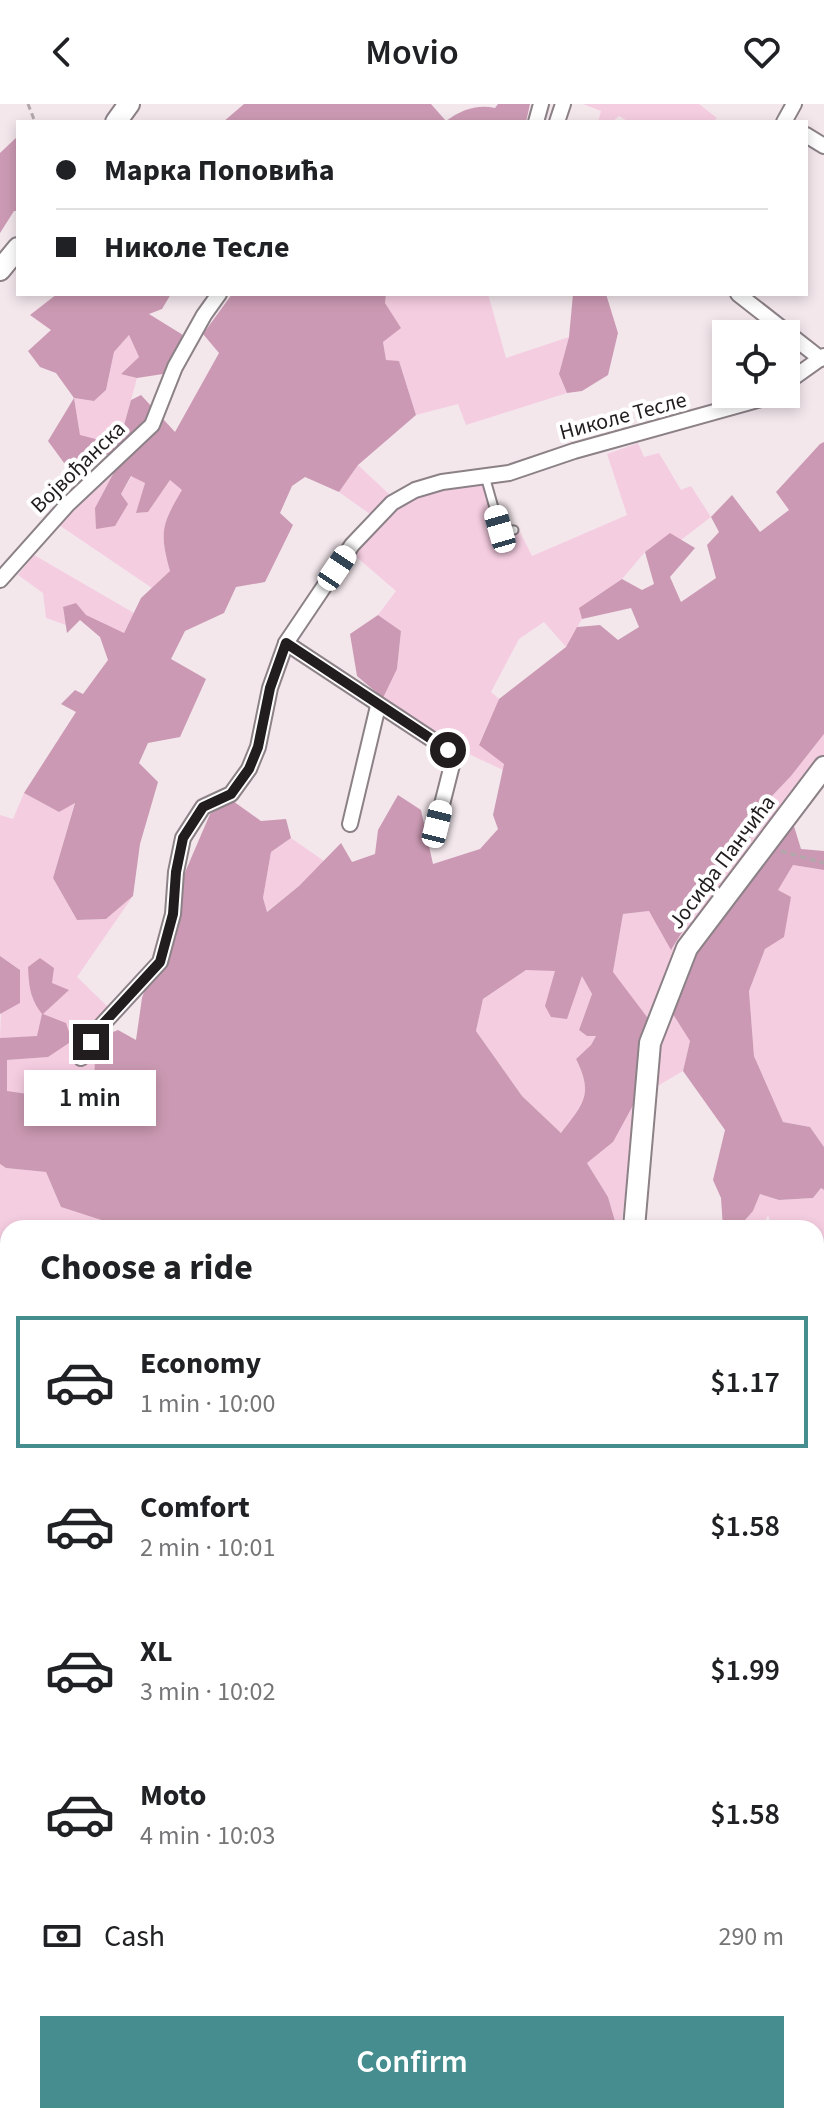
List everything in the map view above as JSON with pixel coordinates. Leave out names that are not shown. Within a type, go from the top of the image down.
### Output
[{"type":"street","points":[[0,270],[16,250]]},
{"type":"street","name":"Војвођанска","points":[[0,580],[67,505],[152,425],[175,367],[218,296]]},
{"type":"street","points":[[741,296],[822,358],[800,373]]},
{"type":"street","name":"Николе Тесле","points":[[81,1058],[101,1026],[160,962],[173,914],[176,872],[183,838],[203,807],[231,794],[249,769],[258,747],[270,688],[286,643],[352,545],[392,503],[415,490],[442,482],[509,473],[574,451],[734,408]]},
{"type":"street","points":[[286,643],[448,750],[453,761],[437,824]]},
{"type":"street","points":[[350,824],[378,706]]},
{"type":"street","name":"Јосифа Панчића","points":[[635,1220],[650,1043],[687,948],[761,846],[824,767]]},
{"type":"lane","points":[[485,476],[500,529],[514,530]]},
{"type":"path","points":[[761,846],[824,863]]},
{"type":"shaded area","points":[[244,104],[431,104],[445,120],[225,120]]},
{"type":"shaded area","points":[[530,104],[526,120],[448,120],[476,107]]},
{"type":"shaded area","points":[[583,104],[699,104],[717,118],[626,120],[619,116],[614,120],[599,120],[601,111]]},
{"type":"shaded area","points":[[16,138],[16,211],[0,233],[0,153]]},
{"type":"shaded area","points":[[54,296],[170,296],[162,309],[149,314],[183,335],[163,374],[137,378],[121,374],[139,357],[129,335],[114,352],[106,390],[94,401],[74,398],[56,373],[40,367],[28,351],[51,330],[30,315]]},
{"type":"shaded area","points":[[231,296],[386,296],[385,303],[401,328],[383,342],[386,360],[399,361],[416,415],[358,465],[339,492],[305,477],[292,486],[280,513],[293,525],[265,582],[236,587],[224,613],[185,631],[171,659],[206,679],[180,737],[148,743],[139,763],[158,782],[140,844],[133,896],[106,919],[77,920],[53,878],[75,803],[59,812],[24,793],[76,712],[61,704],[75,690],[83,694],[108,660],[100,637],[80,620],[67,633],[63,607],[76,603],[86,615],[124,633],[141,598],[170,571],[164,547],[164,529],[182,490],[170,480],[148,512],[136,513],[145,483],[131,476],[121,494],[128,504],[115,526],[96,529],[95,508],[113,474],[112,453],[67,467],[48,441],[74,398],[80,435],[111,443],[124,425],[131,400],[141,395],[175,432],[219,353],[203,334]]},
{"type":"shaded area","points":[[386,296],[489,296],[506,358],[569,337],[559,374],[567,393],[466,425],[458,404],[416,415],[399,361],[386,361],[383,342],[400,328],[385,303]]},
{"type":"shaded area","points":[[573,296],[607,296],[618,333],[608,375],[582,391],[567,393],[559,374],[569,337]]},
{"type":"shaded area","points":[[129,335],[139,357],[122,373],[137,378],[124,425],[111,443],[80,436],[74,398],[94,401],[106,390],[114,352]]},
{"type":"shaded area","points":[[824,442],[824,734],[791,776],[754,815],[749,841],[711,885],[671,950],[649,911],[623,914],[613,972],[650,1021],[637,1098],[613,1142],[587,1163],[608,1197],[615,1220],[101,1220],[61,1207],[46,1172],[6,1168],[0,1164],[0,1038],[37,1036],[42,1014],[31,992],[28,967],[40,958],[54,968],[52,983],[69,990],[43,1014],[66,1023],[72,1041],[48,1057],[7,1060],[7,1091],[41,1096],[61,1080],[89,1092],[94,1073],[95,1039],[118,1030],[136,1040],[142,998],[186,870],[210,814],[233,801],[261,821],[286,819],[291,838],[271,852],[263,898],[267,912],[299,886],[341,843],[352,862],[375,854],[378,830],[398,795],[421,810],[433,864],[480,849],[498,829],[493,815],[504,764],[479,745],[499,699],[566,647],[577,627],[600,625],[618,640],[639,627],[631,608],[582,619],[579,608],[622,579],[642,590],[654,584],[645,552],[670,533],[695,548],[670,577],[681,602],[716,578],[707,545],[719,532],[711,517],[732,495],[760,532],[789,510],[776,492]],"holes":[[[526,970],[555,971],[545,1006],[551,1017],[567,1019],[582,976],[592,994],[579,1030],[587,1036],[596,1036],[576,1059],[584,1082],[584,1099],[561,1133],[522,1096],[476,1031],[483,999]]]},
{"type":"shaded area","points":[[638,443],[644,457],[659,453],[681,490],[691,486],[711,517],[681,540],[670,534],[645,552],[622,579],[580,608],[582,619],[566,647],[544,622],[519,639],[491,692],[499,699],[479,744],[504,763],[503,770],[443,742],[383,698],[397,669],[401,631],[378,615],[396,591],[353,554],[398,505],[425,492],[483,478],[500,529],[519,530],[532,556],[627,515],[607,454]]},
{"type":"shaded area","points":[[358,465],[391,496],[370,514],[339,492]]},
{"type":"shaded area","points":[[113,474],[95,508],[121,494],[132,476],[145,483],[137,513],[148,512],[170,480],[183,490],[164,529],[164,547],[170,571],[152,588],[59,525]]},
{"type":"shaded area","points":[[34,555],[134,613],[123,634],[63,608],[66,625],[46,618],[43,593],[18,575]]},
{"type":"shaded area","points":[[378,615],[401,631],[397,669],[383,698],[357,676],[350,634]]},
{"type":"shaded area","points":[[824,734],[824,777],[793,823],[690,1041],[683,1071],[637,1098],[622,1220],[615,1220],[608,1197],[587,1163],[613,1142],[613,972],[623,914],[649,911],[672,949],[711,885],[749,841],[754,815],[791,776]]},
{"type":"shaded area","points":[[24,793],[59,812],[75,802],[53,878],[77,920],[106,919],[133,896],[77,977],[108,1007],[96,1038],[95,1073],[89,1092],[41,1096],[7,1092],[7,1060],[48,1057],[43,1015],[37,1037],[0,1038],[1,1012],[20,1003],[20,970],[0,956],[0,815],[13,819]]},
{"type":"shaded area","points":[[793,823],[801,849],[824,851],[824,870],[793,865],[778,890],[791,897],[784,937],[765,949],[749,991],[754,1056],[783,1122],[810,1127],[824,1147],[824,1190],[821,1188],[813,1198],[779,1200],[760,1194],[753,1211],[745,1220],[722,1220],[721,1198],[713,1180],[725,1130],[683,1071],[690,1041],[671,1011],[693,953]]},
{"type":"shaded area","points":[[291,838],[324,861],[266,912],[263,898],[271,852]]},
{"type":"shaded area","points":[[793,865],[824,870],[824,1147],[810,1127],[783,1122],[754,1056],[749,991],[765,949],[791,898],[777,890]]},
{"type":"shaded area","points":[[0,956],[20,970],[20,1003],[0,1014]]},
{"type":"shaded area","points":[[526,970],[582,974],[592,994],[579,1030],[596,1036],[576,1059],[584,1082],[584,1099],[561,1133],[522,1096],[476,1031],[483,999]]},
{"type":"shaded area","points":[[0,1164],[6,1168],[46,1172],[61,1207],[101,1220],[0,1220]]},
{"type":"shaded area","points":[[821,1188],[824,1190],[824,1220],[770,1220],[768,1215],[766,1220],[745,1220],[753,1211],[760,1194],[779,1200],[813,1198]]},
{"type":"route","points":[[91,1042],[101,1026],[160,962],[173,914],[176,872],[183,838],[203,807],[231,794],[249,769],[258,747],[270,688],[286,643],[448,750]]}]
